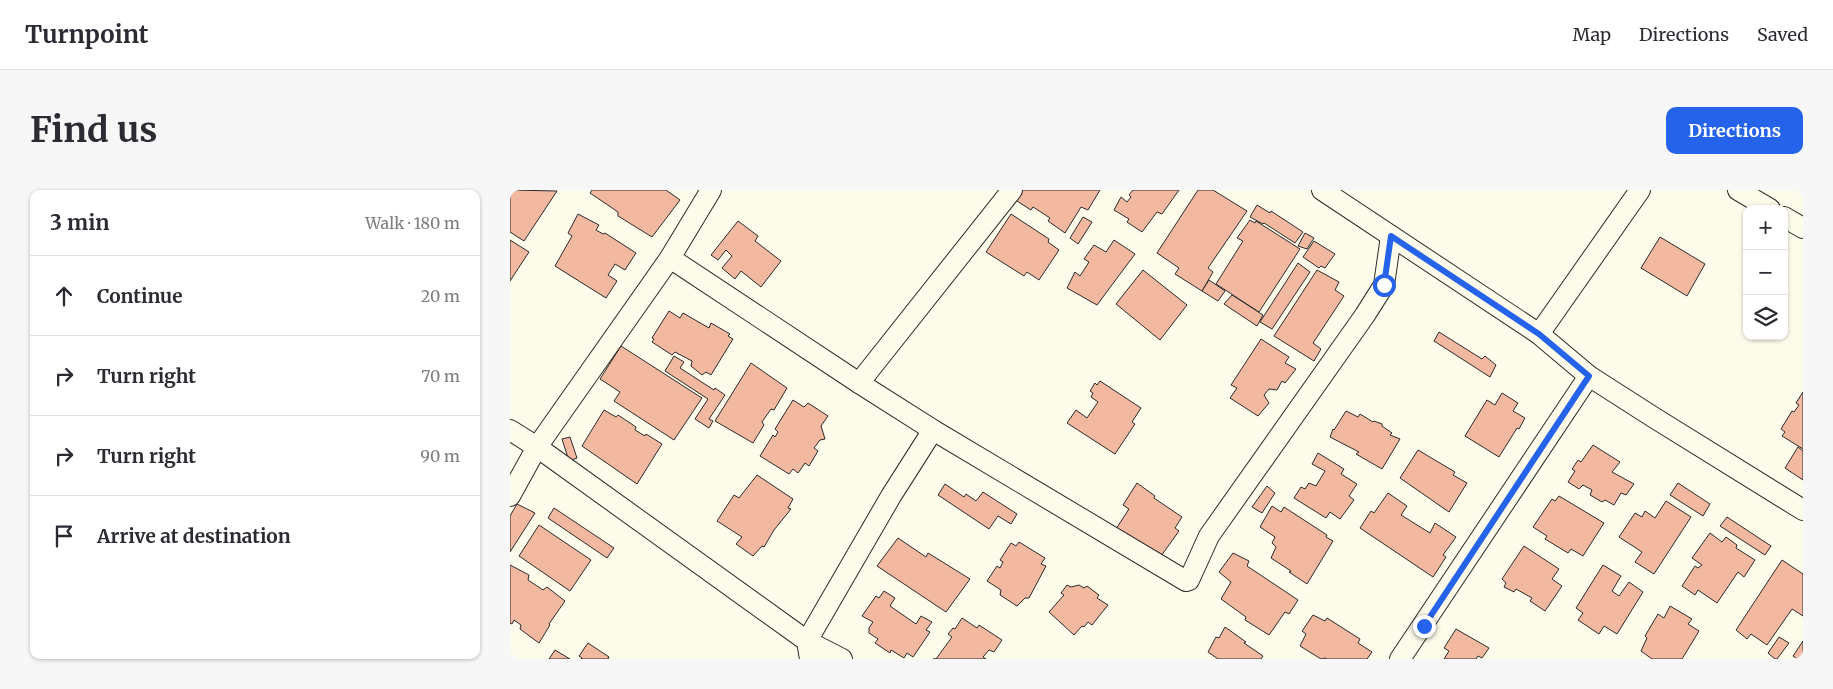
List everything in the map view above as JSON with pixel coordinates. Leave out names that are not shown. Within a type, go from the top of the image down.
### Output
[{"type":"street","points":[[510,496],[537,447],[670,258],[711,190]]},
{"type":"street","points":[[859,383],[1012,190]]},
{"type":"street","points":[[1322,190],[1539,334],[1589,376],[1803,510]]},
{"type":"street","points":[[1539,334],[1640,190]]},
{"type":"street","points":[[1738,190],[1763,205]]},
{"type":"street","points":[[1788,219],[1803,228]]},
{"type":"street","points":[[670,258],[933,430],[1186,581],[1189,580],[1209,536],[1365,315],[1384,285],[1391,236]]},
{"type":"street","points":[[1400,659],[1589,376]]},
{"type":"street","points":[[510,430],[537,447],[808,650],[842,659]]},
{"type":"street","points":[[808,650],[892,496],[933,430]]},
{"type":"building","points":[[510,190],[557,191],[524,241],[510,232]]},
{"type":"building","points":[[592,190],[666,190],[680,200],[652,237],[618,216],[618,212],[590,193]]},
{"type":"building","points":[[1005,190],[1100,190],[1088,210],[1081,207],[1065,233],[1048,221],[1050,218],[1033,207],[1031,210],[1003,192]]},
{"type":"building","points":[[1133,190],[1179,190],[1162,214],[1157,212],[1142,232],[1127,222],[1129,219],[1114,210],[1121,197],[1127,202]]},
{"type":"building","points":[[1198,190],[1213,190],[1247,211],[1208,268],[1213,272],[1202,291],[1175,274],[1179,268],[1157,253]]},
{"type":"building","points":[[1257,205],[1270,213],[1271,211],[1303,232],[1295,243],[1264,223],[1250,217]]},
{"type":"building","points":[[578,214],[599,225],[596,230],[603,234],[605,233],[636,253],[625,270],[615,264],[608,275],[617,281],[606,298],[555,266],[572,236],[568,233]]},
{"type":"building","points":[[1011,214],[1049,239],[1048,242],[1059,250],[1039,280],[1027,272],[1024,276],[986,252]]},
{"type":"building","points":[[1083,217],[1092,222],[1078,244],[1070,238]]},
{"type":"building","points":[[1250,220],[1255,223],[1256,221],[1300,249],[1259,312],[1216,284],[1243,241],[1237,238]]},
{"type":"building","points":[[738,221],[758,236],[755,241],[781,261],[761,287],[741,271],[735,279],[722,268],[732,256],[726,250],[718,260],[711,255]]},
{"type":"building","points":[[1305,233],[1314,238],[1307,249],[1298,246]]},
{"type":"building","points":[[1660,237],[1705,264],[1687,296],[1641,268]]},
{"type":"building","points":[[510,240],[529,252],[510,281]]},
{"type":"building","points":[[1114,240],[1135,254],[1097,305],[1067,288],[1075,272],[1080,276],[1089,262],[1084,259],[1094,245],[1106,252]]},
{"type":"building","points":[[1314,241],[1335,254],[1325,268],[1321,266],[1319,268],[1303,257]]},
{"type":"building","points":[[1298,263],[1310,272],[1272,329],[1260,322]]},
{"type":"building","points":[[1143,270],[1187,305],[1160,340],[1116,304]]},
{"type":"building","points":[[1317,270],[1339,282],[1335,290],[1344,296],[1313,343],[1321,349],[1314,361],[1274,336]]},
{"type":"building","points":[[1209,280],[1225,291],[1218,301],[1202,291]]},
{"type":"building","points":[[1232,295],[1263,315],[1257,326],[1224,304]]},
{"type":"building","points":[[669,311],[680,318],[683,313],[709,328],[711,323],[730,334],[728,336],[733,339],[711,375],[706,372],[702,375],[691,366],[692,361],[675,352],[672,355],[652,342],[654,339],[652,338]]},
{"type":"building","points":[[1439,332],[1482,359],[1485,356],[1496,365],[1490,377],[1434,341]]},
{"type":"building","points":[[1261,339],[1289,357],[1285,363],[1296,369],[1285,383],[1282,381],[1277,390],[1269,389],[1264,395],[1269,403],[1258,416],[1230,398],[1237,388],[1231,385]]},
{"type":"building","points":[[621,346],[702,398],[674,440],[614,401],[620,392],[600,379]]},
{"type":"building","points":[[674,356],[684,362],[680,368],[725,395],[709,419],[713,421],[709,428],[695,419],[708,399],[665,371]]},
{"type":"building","points":[[751,363],[787,388],[774,410],[771,409],[762,422],[764,425],[753,443],[715,421]]},
{"type":"building","points":[[1100,381],[1141,408],[1132,422],[1135,424],[1115,454],[1067,423],[1076,410],[1087,418],[1098,402],[1091,397],[1093,393],[1090,391],[1095,383],[1097,385]]},
{"type":"building","points":[[1803,392],[1803,449],[1782,436],[1785,432],[1781,429],[1792,411],[1794,412],[1799,405],[1796,403]]},
{"type":"building","points":[[1502,393],[1518,403],[1513,411],[1525,418],[1499,457],[1465,436],[1487,400],[1495,405]]},
{"type":"building","points":[[793,400],[804,407],[808,403],[828,416],[821,426],[825,439],[820,440],[814,448],[818,451],[809,466],[805,463],[798,473],[793,469],[789,474],[760,456],[773,435],[775,437],[778,432],[775,429]]},
{"type":"building","points":[[604,410],[616,417],[618,415],[636,427],[635,430],[645,436],[646,434],[662,444],[637,484],[582,446]]},
{"type":"building","points":[[1346,411],[1358,417],[1360,414],[1373,422],[1382,424],[1392,433],[1390,435],[1400,439],[1382,469],[1356,454],[1359,452],[1330,437],[1333,429]]},
{"type":"building","points":[[570,437],[577,458],[569,461],[562,439]]},
{"type":"building","points":[[1593,445],[1620,462],[1612,472],[1634,484],[1626,495],[1621,493],[1614,505],[1605,500],[1602,502],[1590,495],[1592,490],[1583,485],[1579,489],[1568,482],[1575,471],[1572,469],[1578,460],[1581,462]]},
{"type":"building","points":[[1798,447],[1803,451],[1803,480],[1785,468]]},
{"type":"building","points":[[1418,450],[1455,472],[1453,475],[1467,483],[1449,512],[1400,478]]},
{"type":"building","points":[[1318,453],[1344,469],[1341,474],[1357,484],[1349,496],[1354,500],[1340,519],[1330,512],[1326,518],[1294,498],[1301,487],[1305,489],[1309,483],[1316,486],[1325,471],[1312,464]]},
{"type":"building","points":[[757,475],[793,499],[788,508],[791,509],[774,530],[764,547],[762,546],[753,556],[736,544],[742,537],[717,521],[734,495],[739,498]]},
{"type":"building","points":[[1137,483],[1155,496],[1154,498],[1182,517],[1175,528],[1179,531],[1156,563],[1114,532],[1129,509],[1123,505]]},
{"type":"building","points":[[1678,483],[1710,504],[1703,516],[1670,495]]},
{"type":"building","points":[[945,484],[964,497],[966,494],[976,501],[983,492],[1017,514],[1011,524],[998,516],[989,529],[938,495]]},
{"type":"building","points":[[1267,486],[1275,493],[1262,513],[1252,507]]},
{"type":"building","points":[[1388,493],[1407,506],[1401,515],[1430,533],[1435,523],[1456,537],[1443,555],[1446,557],[1433,577],[1360,528],[1371,511],[1374,513]]},
{"type":"building","points":[[1559,496],[1604,523],[1583,556],[1571,549],[1568,553],[1545,539],[1547,536],[1533,527],[1552,499],[1555,501]]},
{"type":"building","points":[[1666,501],[1691,517],[1654,574],[1635,562],[1642,552],[1619,537],[1635,513],[1642,517],[1645,511],[1655,518]]},
{"type":"building","points":[[517,504],[535,513],[510,552],[510,516]]},
{"type":"building","points":[[1272,506],[1281,512],[1284,507],[1327,535],[1326,537],[1333,541],[1307,584],[1271,558],[1276,547],[1272,543],[1275,537],[1260,527]]},
{"type":"building","points":[[554,508],[614,548],[607,558],[548,518]]},
{"type":"building","points":[[1727,517],[1771,546],[1765,555],[1720,526]]},
{"type":"building","points":[[539,525],[591,560],[570,591],[519,556]]},
{"type":"building","points":[[1710,533],[1722,542],[1726,537],[1737,545],[1736,548],[1755,560],[1744,577],[1738,572],[1717,603],[1698,590],[1695,595],[1682,586],[1695,566],[1698,568],[1702,565],[1692,558]]},
{"type":"building","points":[[898,538],[926,557],[928,553],[970,579],[946,612],[877,566]]},
{"type":"building","points":[[1019,542],[1045,558],[1041,564],[1046,566],[1029,598],[1025,598],[1017,606],[1000,595],[1001,590],[987,581],[997,566],[1000,568],[1003,562],[1000,560],[1011,543],[1016,546]]},
{"type":"building","points":[[1524,546],[1559,569],[1552,579],[1562,586],[1545,611],[1530,601],[1532,598],[1516,589],[1514,592],[1504,587],[1506,583],[1502,579]]},
{"type":"building","points":[[1233,553],[1249,561],[1247,566],[1298,600],[1289,614],[1285,612],[1269,635],[1245,620],[1246,617],[1221,599],[1231,582],[1219,572]]},
{"type":"building","points":[[1782,560],[1803,574],[1803,616],[1792,609],[1767,645],[1751,634],[1747,639],[1736,630]]},
{"type":"building","points":[[510,565],[529,575],[528,580],[543,590],[547,587],[565,601],[539,643],[520,629],[521,625],[514,620],[512,624],[510,623]]},
{"type":"building","points":[[1603,565],[1621,576],[1612,591],[1619,596],[1629,582],[1643,592],[1617,634],[1604,626],[1599,634],[1578,620],[1583,613],[1576,608]]},
{"type":"building","points":[[1067,585],[1071,587],[1079,585],[1084,588],[1087,586],[1099,595],[1097,598],[1108,605],[1092,625],[1088,622],[1074,635],[1049,612],[1064,595],[1061,593]]},
{"type":"building","points":[[884,591],[895,598],[890,606],[916,624],[921,616],[932,622],[926,630],[930,632],[913,657],[907,653],[904,658],[891,650],[890,653],[875,643],[878,639],[869,633],[869,628],[873,622],[862,616],[876,596],[879,598]]},
{"type":"building","points":[[1670,606],[1692,619],[1688,624],[1699,631],[1682,659],[1652,659],[1641,651],[1647,638],[1645,636],[1658,614],[1664,618]]},
{"type":"building","points":[[1313,615],[1325,621],[1327,618],[1360,639],[1358,643],[1372,652],[1367,659],[1321,659],[1300,646],[1306,634],[1302,631]]},
{"type":"building","points":[[962,618],[977,628],[979,625],[1002,640],[994,652],[989,650],[983,657],[986,659],[936,659],[952,637],[948,634],[953,628],[955,629]]},
{"type":"building","points":[[1225,627],[1263,656],[1261,659],[1218,659],[1208,652],[1216,637],[1219,638]]},
{"type":"building","points":[[1456,629],[1489,648],[1482,658],[1478,656],[1476,659],[1444,659],[1449,651],[1444,648]]},
{"type":"building","points":[[1779,637],[1789,643],[1777,659],[1775,659],[1768,653]]},
{"type":"building","points":[[1803,641],[1803,659],[1797,659],[1793,656]]},
{"type":"building","points":[[588,643],[609,657],[608,659],[581,659],[579,656]]},
{"type":"building","points":[[555,650],[570,659],[549,659]]},
{"type":"route","points":[[1384,285],[1391,236],[1539,334],[1589,376],[1424,626]]}]
